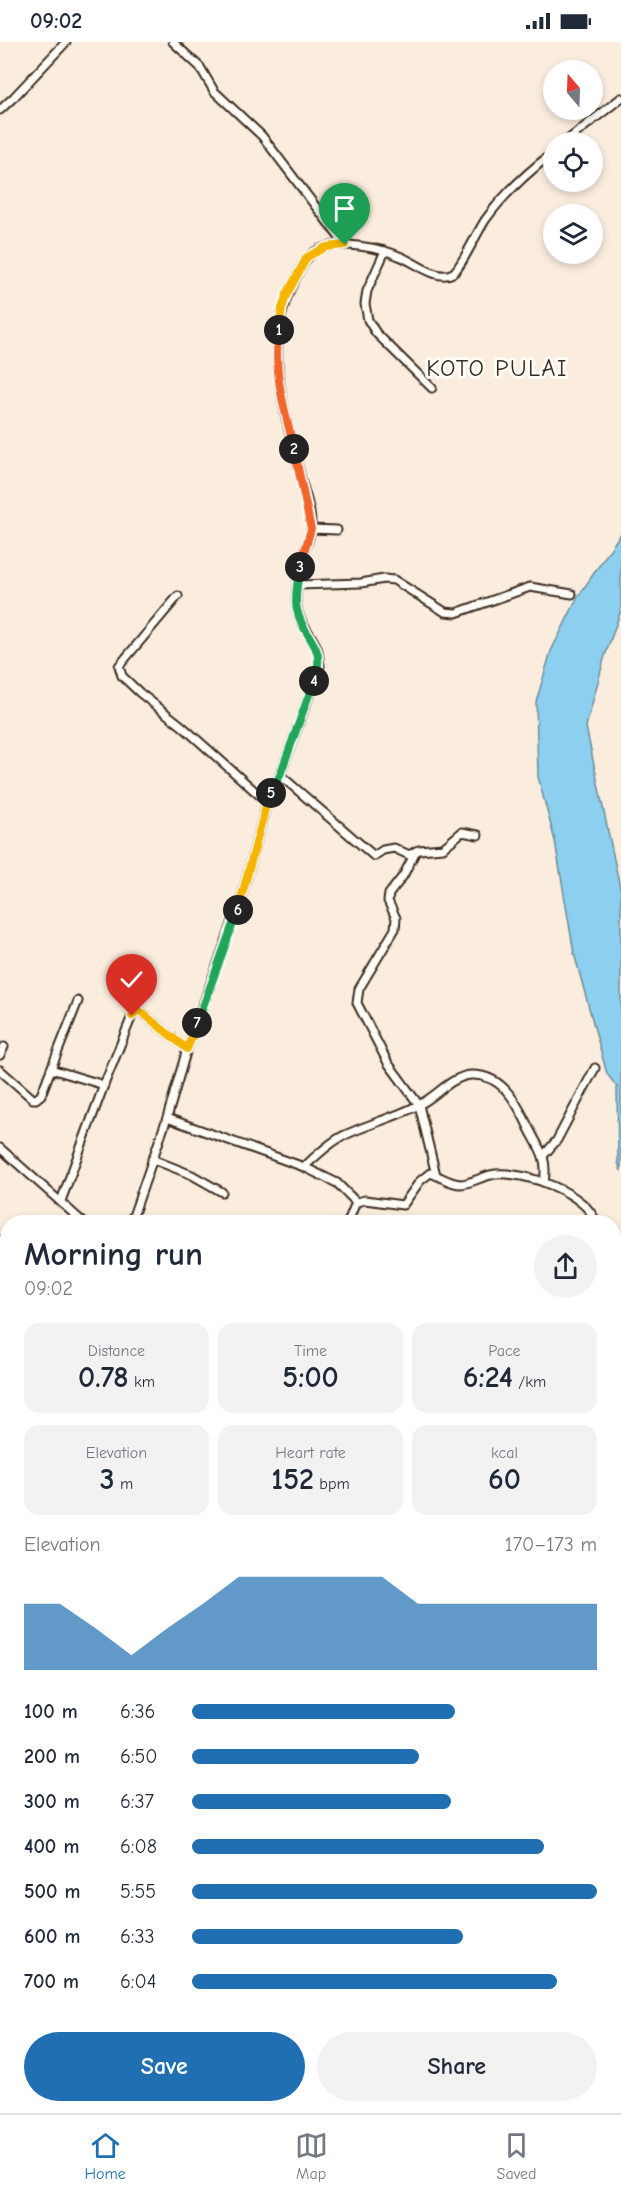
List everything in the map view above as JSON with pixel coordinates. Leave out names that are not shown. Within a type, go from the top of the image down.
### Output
[{"type":"street","points":[[0,110],[66,42]]},
{"type":"street","points":[[173,42],[200,67],[214,91],[262,136],[345,245]]},
{"type":"street","points":[[578,132],[621,98]]},
{"type":"street","points":[[133,1215],[167,1118],[187,1049],[241,899],[267,802],[280,775],[320,666],[317,648],[306,631],[297,608],[301,563],[311,529],[309,510],[281,396],[276,345],[282,308],[287,294],[307,257],[326,247],[345,245],[385,251],[438,274],[445,275],[455,272],[487,218],[509,192],[543,162]]},
{"type":"street","points":[[385,251],[367,291],[365,304],[368,320],[376,333],[432,388]]},
{"type":"street","points":[[311,529],[337,530]]},
{"type":"street","points":[[298,585],[394,580],[445,612],[456,613],[530,587],[572,594]]},
{"type":"street","points":[[178,596],[119,666],[120,672],[140,693],[182,726],[267,802]]},
{"type":"street","points":[[280,775],[371,854],[377,856],[383,850],[394,848],[409,855],[416,850],[443,848],[462,832],[478,835]]},
{"type":"street","points":[[416,850],[403,876],[389,894],[388,901],[396,918],[395,929],[359,989],[357,1003],[388,1063],[419,1105],[436,1175]]},
{"type":"street","points":[[0,1071],[36,1100],[41,1095],[78,1000]]},
{"type":"street","points":[[61,1201],[104,1085],[135,1012],[140,1011],[187,1049]]},
{"type":"street","points":[[0,1055],[4,1047]]},
{"type":"street","points":[[544,1155],[557,1140],[595,1068]]},
{"type":"street","points":[[51,1069],[104,1085]]},
{"type":"street","points":[[304,1167],[341,1137],[419,1105],[462,1077],[478,1076],[490,1079],[507,1089],[516,1101],[531,1135],[544,1155],[544,1182]]},
{"type":"street","points":[[167,1118],[304,1167],[337,1184],[356,1202]]},
{"type":"street","points":[[0,1148],[76,1215]]},
{"type":"street","points":[[152,1159],[192,1175],[222,1192]]},
{"type":"street","points":[[356,1202],[366,1200],[403,1205],[430,1173],[459,1184],[493,1174],[506,1174],[544,1182],[562,1191],[582,1205],[591,1215]]},
{"type":"street","points":[[351,1215],[356,1202]]},
{"type":"water","points":[[621,533],[621,610],[604,659],[586,727],[621,892],[621,1171],[618,1162],[617,1087],[607,1074],[574,953],[555,841],[538,777],[536,702],[551,651],[578,597]]},
{"type":"district","name":"KOTO PULAI","points":[[497,368]]},
{"type":"route","points":[[132,1016],[135,1012],[140,1011],[187,1049],[241,899],[267,802],[280,775],[320,666],[317,648],[306,631],[297,608],[299,574],[311,529],[309,510],[281,396],[276,345],[282,308],[307,257],[326,247],[345,245]]}]
